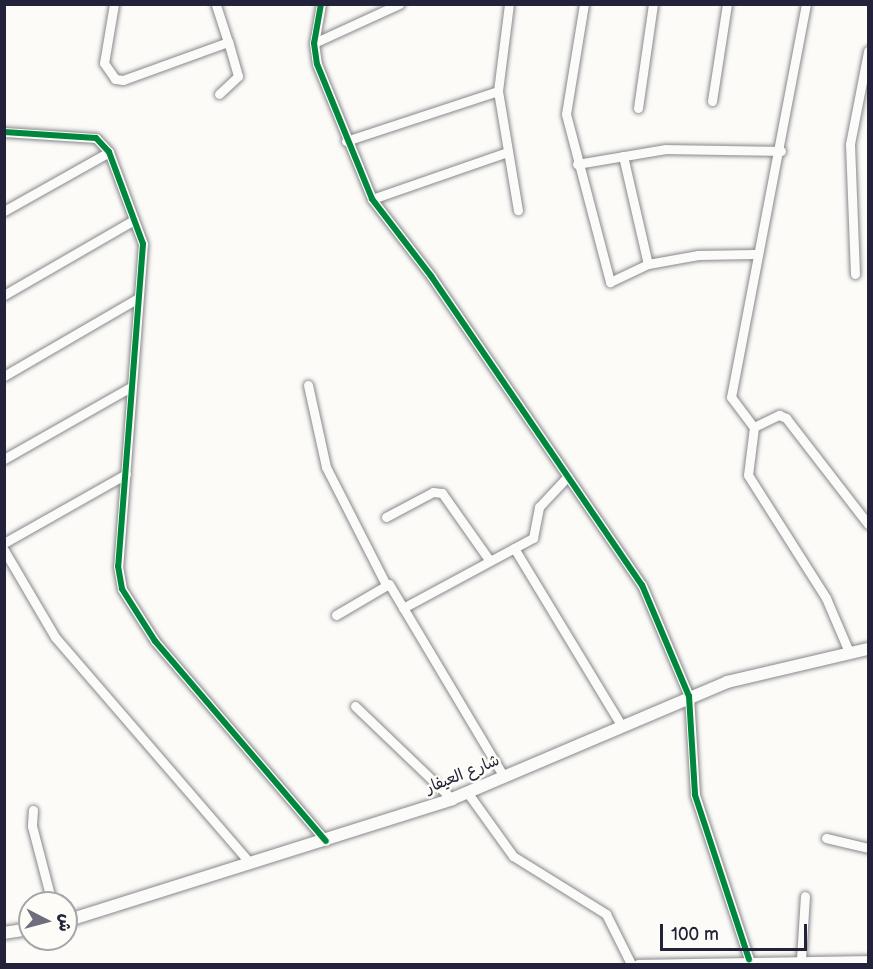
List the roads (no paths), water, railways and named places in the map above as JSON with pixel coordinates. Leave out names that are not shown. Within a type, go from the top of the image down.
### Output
[{"type":"main road","name":"شارع العيفار","points":[[78,917],[326,841],[452,799],[689,696],[757,673],[868,649]]},
{"type":"street","points":[[114,4],[104,63],[115,79],[228,42]]},
{"type":"street","points":[[216,4],[238,76],[219,94]]},
{"type":"street","points":[[321,4],[314,43],[346,141],[372,199],[568,476],[642,585],[689,696],[695,795],[749,959]]},
{"type":"street","points":[[314,43],[399,4]]},
{"type":"street","points":[[509,4],[498,91],[504,153],[518,210]]},
{"type":"street","points":[[584,4],[566,114],[577,164],[610,282],[648,264],[698,255],[754,254]]},
{"type":"street","points":[[638,108],[653,4]]},
{"type":"street","points":[[712,101],[727,4]]},
{"type":"street","points":[[804,5],[782,151],[754,254],[731,397],[754,427],[748,475],[826,598],[849,652]]},
{"type":"street","points":[[855,274],[850,144],[868,51]]},
{"type":"street","points":[[346,141],[498,91]]},
{"type":"street","points":[[858,106],[868,107]]},
{"type":"street","points":[[4,132],[96,138],[109,152],[143,244],[118,566],[122,589],[155,641],[326,841]]},
{"type":"street","points":[[577,164],[666,148],[782,151]]},
{"type":"street","points":[[4,211],[109,152]]},
{"type":"street","points":[[372,199],[504,153]]},
{"type":"street","points":[[623,156],[648,264]]},
{"type":"street","points":[[4,295],[134,220]]},
{"type":"street","points":[[4,375],[138,298]]},
{"type":"street","points":[[308,385],[326,467],[385,583],[403,608],[504,777]]},
{"type":"street","points":[[4,459],[131,387]]},
{"type":"street","points":[[754,427],[779,415],[786,418],[868,524]]},
{"type":"street","points":[[4,543],[126,474]]},
{"type":"street","points":[[403,608],[532,538],[539,507],[568,476]]},
{"type":"street","points":[[386,517],[433,492],[441,493],[490,561]]},
{"type":"street","points":[[514,548],[621,724]]},
{"type":"street","points":[[4,550],[55,637],[250,863]]},
{"type":"street","points":[[336,615],[385,583]]},
{"type":"street","points":[[355,706],[452,799]]},
{"type":"street","points":[[467,792],[513,856],[606,914],[631,964]]},
{"type":"street","points":[[33,810],[32,826],[49,891]]},
{"type":"street","points":[[826,838],[868,848]]},
{"type":"street","points":[[801,959],[805,896]]},
{"type":"street","points":[[638,964],[749,959],[868,960]]}]
